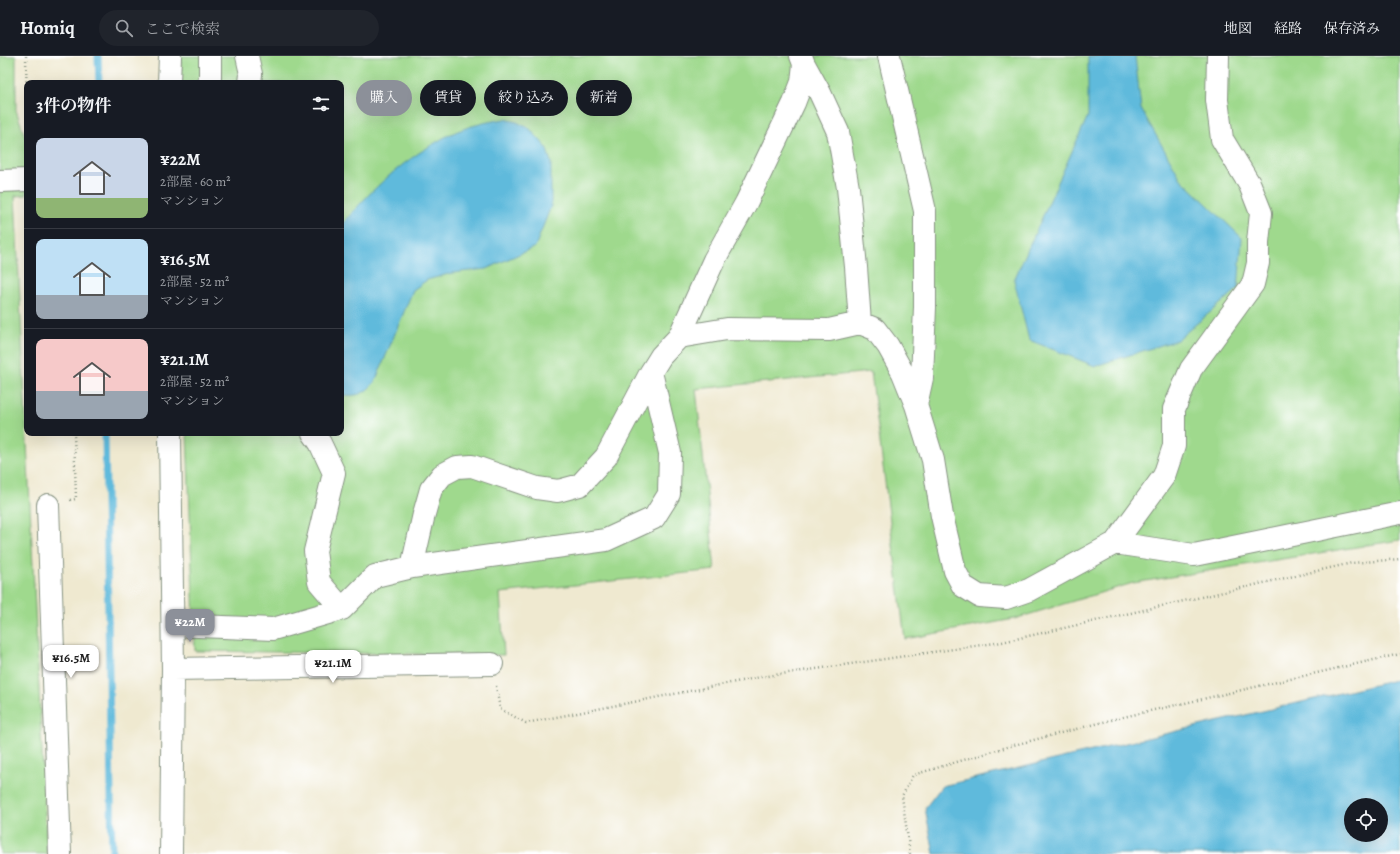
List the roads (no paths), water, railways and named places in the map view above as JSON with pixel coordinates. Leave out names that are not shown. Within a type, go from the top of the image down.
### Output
[{"type":"street","points":[[169,80],[170,56]]},
{"type":"street","points":[[210,56],[210,80]]},
{"type":"street","points":[[247,56],[251,74],[250,80]]},
{"type":"street","points":[[890,56],[925,211],[922,378],[916,405]]},
{"type":"street","points":[[679,338],[727,329],[829,330],[860,323],[875,329],[888,346],[903,373],[916,405],[933,460],[942,516],[955,571],[963,586],[979,596],[1006,598],[1029,590],[1115,543],[1164,476],[1174,446],[1174,408],[1192,369],[1253,284],[1258,263],[1258,242],[1261,213],[1250,185],[1222,139],[1217,100],[1218,56]]},
{"type":"street","points":[[803,60],[838,132],[849,196],[860,323]]},
{"type":"street","points":[[412,567],[431,489],[442,475],[456,467],[472,466],[537,488],[558,492],[580,485],[606,457],[651,372],[661,356],[679,338],[714,260],[746,203],[794,103],[802,82],[803,60]]},
{"type":"street","points":[[0,181],[24,180]]},
{"type":"street","points":[[173,625],[273,629],[342,609],[375,576],[412,567],[606,540],[654,518],[669,494],[670,453],[651,372]]},
{"type":"street","points":[[170,436],[173,625],[171,854]]},
{"type":"street","points":[[315,436],[334,473],[315,551],[318,582],[342,609]]},
{"type":"street","points":[[48,505],[60,854]]},
{"type":"street","points":[[1115,543],[1194,555],[1400,513]]},
{"type":"street","points":[[173,669],[492,664]]},
{"type":"water","points":[[1088,56],[1135,56],[1141,109],[1181,179],[1242,238],[1238,289],[1177,340],[1095,366],[1029,340],[1014,280],[1088,116]]},
{"type":"water","points":[[504,119],[517,122],[530,129],[546,147],[551,162],[551,206],[535,247],[486,269],[452,273],[427,280],[413,290],[375,382],[367,390],[360,394],[344,395],[344,223],[382,182],[417,154],[457,131],[491,121]]},
{"type":"water","points":[[1400,679],[1400,854],[934,854],[925,808],[942,786]]},
{"type":"waterway","points":[[98,56],[99,80]]},
{"type":"waterway","points":[[105,436],[112,854]]}]
